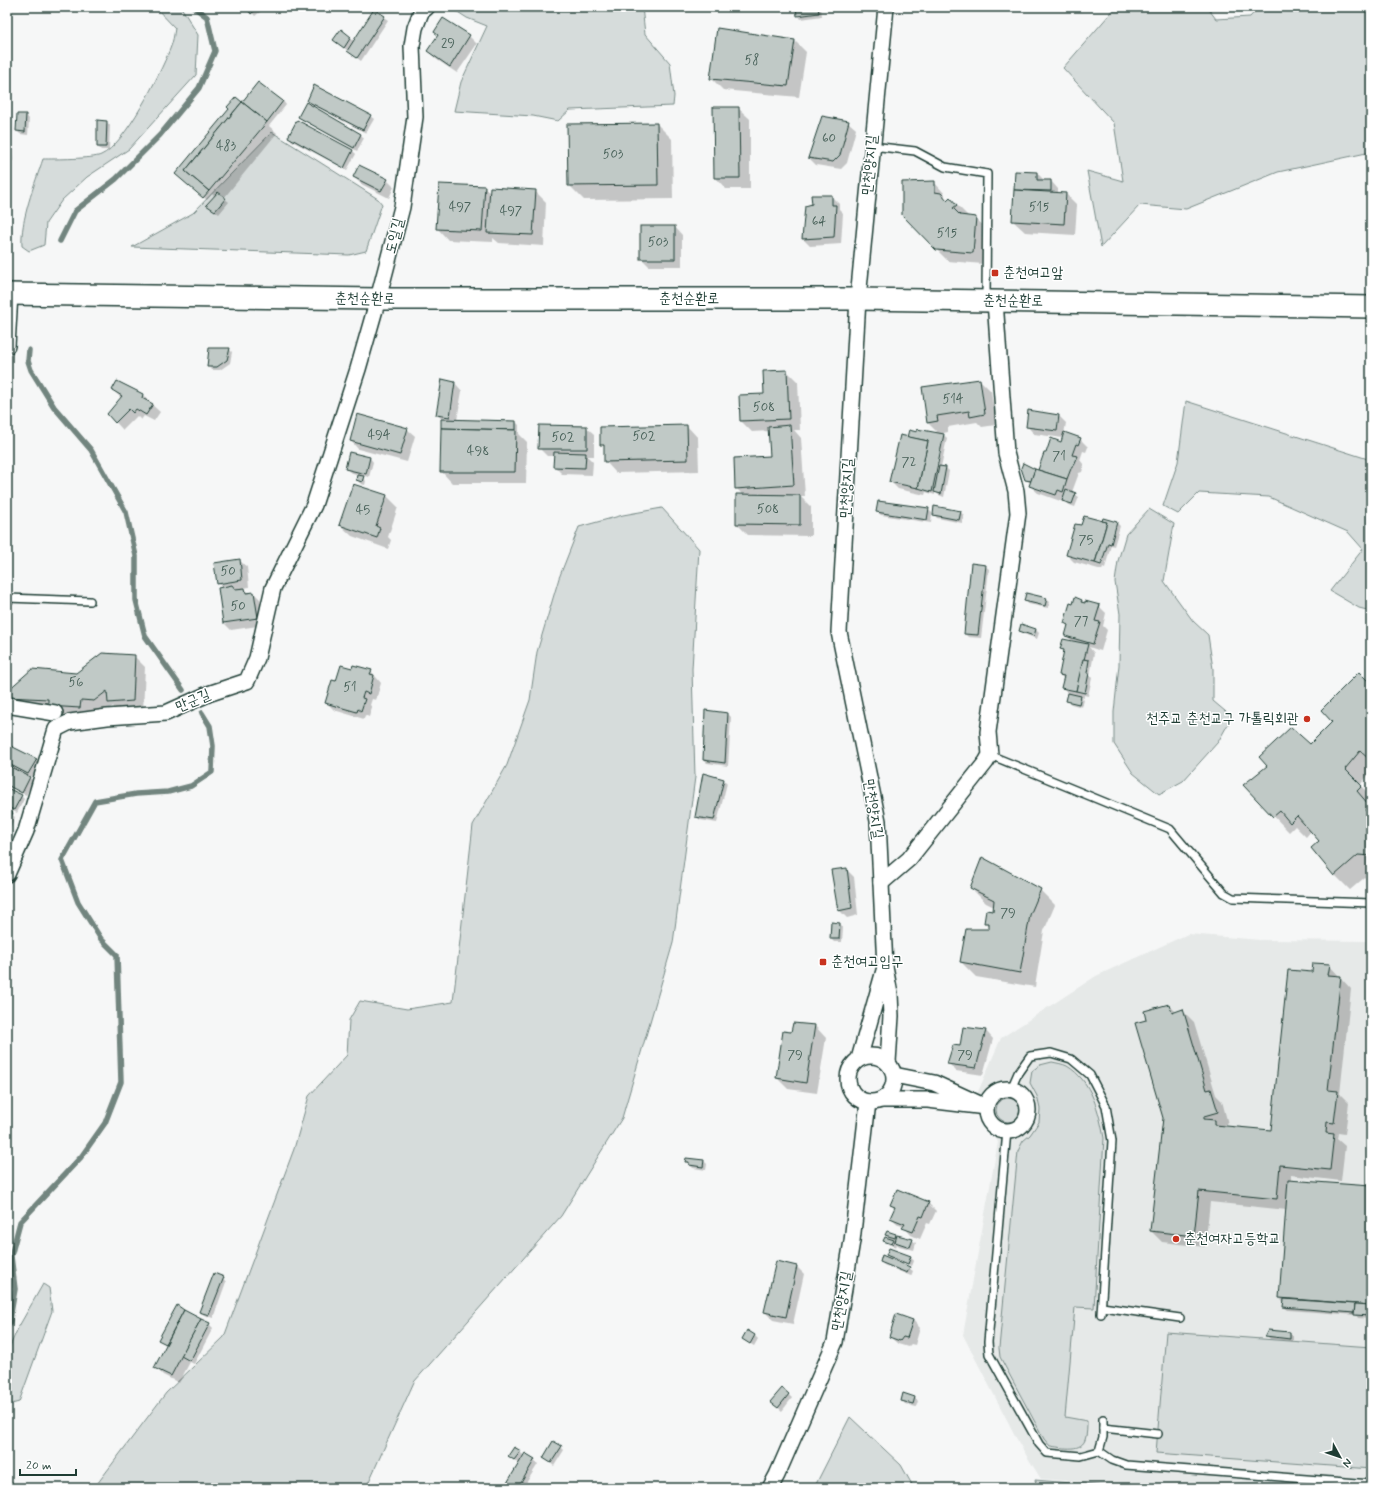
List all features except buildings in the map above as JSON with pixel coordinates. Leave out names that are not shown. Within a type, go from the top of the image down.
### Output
[{"type":"street","name":"도일길","points":[[328,460],[358,369],[402,207],[415,117],[412,46],[415,28],[421,12],[427,7]]},
{"type":"street","name":"만천양지길","points":[[885,967],[878,821],[839,632],[858,299],[886,7]]},
{"type":"street","name":"춘천순환로","points":[[9,294],[378,299],[858,299],[1371,307]]},
{"type":"street","points":[[7,346],[9,294]]},
{"type":"street","points":[[881,883],[909,859],[990,755],[988,732],[1018,513],[1016,491],[1006,453],[991,301]]},
{"type":"street","name":"만군길","points":[[7,874],[26,831],[56,730],[70,722],[107,717],[166,713],[208,694],[247,681],[257,658],[273,588],[314,505],[328,460]]},
{"type":"street","points":[[7,705],[55,713]]},
{"type":"street","points":[[859,1059],[885,967]]},
{"type":"street","points":[[875,1101],[888,1096],[892,1090],[890,994],[885,967]]},
{"type":"street","points":[[866,1056],[882,1058],[891,1069],[934,1083],[986,1108],[928,1100],[875,1101],[860,1099],[854,1094],[850,1087],[848,1080],[849,1072],[859,1059],[866,1056]]},
{"type":"street","points":[[1011,1089],[1023,1096],[1028,1107],[1027,1114],[1025,1120],[1020,1126],[1007,1131],[1000,1130],[989,1121],[986,1114],[988,1100],[998,1091],[1011,1089]]},
{"type":"street","name":"만천양지길","points":[[770,1488],[835,1342],[875,1101]]},
{"type":"lane","points":[[872,146],[915,151],[945,167],[987,174],[991,301]]},
{"type":"lane","points":[[7,598],[90,601]]},
{"type":"lane","points":[[990,755],[1170,829],[1224,893],[1233,898],[1371,903]]},
{"type":"lane","points":[[1011,1089],[1018,1073],[1030,1056],[1051,1054],[1071,1059],[1090,1075],[1106,1106],[1112,1141],[1102,1310],[1180,1318]]},
{"type":"lane","points":[[1007,1131],[988,1342],[989,1354],[1038,1444],[1047,1453],[1081,1456],[1099,1450]]},
{"type":"lane","points":[[1099,1450],[1103,1438],[1103,1418]]},
{"type":"lane","points":[[1103,1428],[1158,1434]]},
{"type":"lane","points":[[1099,1450],[1112,1460],[1126,1465],[1371,1484]]},
{"type":"shaded area","points":[[155,7],[181,7],[198,35],[196,75],[129,149],[87,177],[62,200],[46,223],[44,245],[29,251],[22,246],[23,225],[43,159],[82,158],[101,155],[110,149],[131,124],[150,91],[170,49],[175,28]]},
{"type":"shaded area","points":[[450,7],[642,7],[645,34],[670,63],[674,96],[673,106],[570,110],[558,121],[533,116],[454,111],[461,82],[487,26],[467,18]]},
{"type":"shaded area","points":[[1116,7],[1207,7],[1216,19],[1250,17],[1259,7],[1371,7],[1371,152],[1278,172],[1186,209],[1140,205],[1101,247],[1087,171],[1123,181],[1114,123],[1063,68]]},
{"type":"shaded area","points":[[272,132],[378,199],[382,204],[366,251],[349,255],[132,247],[193,213]]},
{"type":"shaded area","points":[[1186,401],[1371,460],[1371,611],[1359,608],[1330,591],[1363,549],[1348,532],[1269,497],[1199,493],[1178,514],[1163,506],[1178,462]]},
{"type":"shaded area","points":[[662,508],[699,549],[692,669],[695,777],[673,943],[622,1118],[561,1216],[414,1382],[366,1488],[94,1488],[166,1393],[224,1337],[294,1149],[309,1096],[347,1055],[349,1020],[360,1001],[407,1009],[453,1002],[473,825],[507,765],[530,700],[537,652],[559,578],[579,527],[623,515]]},
{"type":"shaded area","points":[[1149,509],[1174,524],[1164,581],[1193,621],[1208,635],[1213,669],[1213,701],[1232,717],[1218,742],[1183,781],[1159,794],[1133,773],[1114,744],[1114,712],[1119,665],[1120,614],[1115,582],[1118,561],[1126,534]]},
{"type":"shaded area","name":"춘천여자고등학교","points":[[1188,934],[1260,940],[1371,941],[1371,1488],[1155,1488],[1041,1479],[1020,1445],[963,1335],[998,1142],[975,1099],[1001,1038],[1096,976]]},
{"type":"shaded area","points":[[1052,1062],[1067,1066],[1076,1072],[1083,1080],[1097,1108],[1104,1138],[1094,1308],[1075,1307],[1065,1417],[1087,1421],[1087,1433],[1082,1444],[1079,1447],[1074,1448],[1050,1446],[1044,1439],[1000,1357],[999,1348],[1018,1151],[1023,1141],[1030,1135],[1039,1122],[1040,1109],[1037,1096],[1030,1083],[1032,1071],[1040,1065]]},
{"type":"shaded area","points":[[1003,1098],[1013,1098],[1020,1105],[1020,1115],[1013,1122],[1003,1122],[996,1115],[996,1105]]},
{"type":"shaded area","points":[[43,1284],[49,1288],[52,1311],[19,1402],[8,1405],[7,1408],[7,1353],[18,1328]]},
{"type":"shaded area","points":[[1166,1332],[1371,1347],[1371,1469],[1156,1453]]},
{"type":"shaded area","points":[[850,1417],[901,1465],[914,1488],[814,1488]]},
{"type":"shaded area","points":[[1035,1480],[1129,1488],[1038,1488]]},
{"type":"waterway","points":[[60,241],[75,211],[116,179],[160,135],[199,88],[215,51],[207,17],[194,7]]},
{"type":"waterway","points":[[29,350],[28,361],[31,370],[54,407],[91,450],[126,512],[136,556],[136,600],[145,636],[183,690]]},
{"type":"waterway","points":[[7,1328],[9,1325],[15,1289],[11,1256],[20,1222],[81,1157],[105,1123],[121,1082],[117,955],[101,939],[78,902],[62,860],[95,801],[136,794],[168,792],[191,786],[212,772],[213,746],[210,726],[202,713]]},
{"type":"place","name":"춘천여고앞","points":[[995,273]]},
{"type":"place","name":"천주교 춘천교구 가톨릭회관","points":[[1307,719]]},
{"type":"place","name":"춘천여고입구","points":[[823,962]]},
{"type":"place","name":"춘천여자고등학교","points":[[1176,1239]]}]
